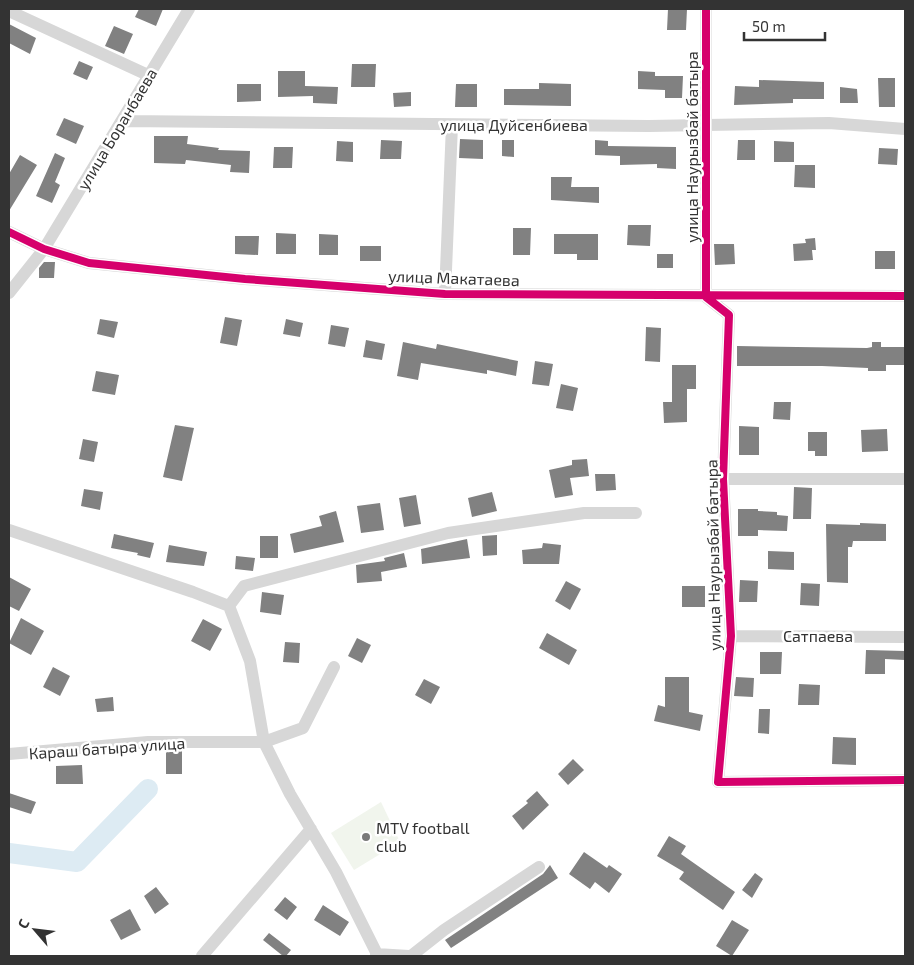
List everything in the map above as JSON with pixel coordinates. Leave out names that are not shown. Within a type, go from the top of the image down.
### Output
[{"type":"street","name":"улица Боранбаева","points":[[9,293],[44,248],[190,9]]},
{"type":"street","name":"улица Наурызбай батыра","points":[[706,9],[706,297],[729,315],[723,479],[730,636],[718,782],[905,780]]},
{"type":"street","points":[[9,11],[150,76]]},
{"type":"street","name":"улица Дуйсенбиева","points":[[123,121],[452,125],[829,123],[905,129]]},
{"type":"street","points":[[445,294],[452,125]]},
{"type":"street","name":"улица Макатаева","points":[[9,232],[44,248],[89,263],[142,270],[445,294],[706,297],[905,296]]},
{"type":"street","points":[[723,479],[905,479]]},
{"type":"street","points":[[229,606],[244,586],[448,533],[584,513],[636,513]]},
{"type":"street","points":[[9,530],[229,606],[250,661],[264,742],[336,872],[377,955],[410,956],[444,930],[538,867]]},
{"type":"street","name":"Сатпаева","points":[[730,636],[905,637]]},
{"type":"street","name":"Караш батыра улица","points":[[9,754],[148,742],[264,742],[303,728],[334,667]]},
{"type":"street","points":[[202,956],[311,829]]},
{"type":"shaded area","name":"MTV football club","points":[[381,802],[400,842],[354,870],[331,833]]},
{"type":"building","points":[[139,9],[163,9],[156,26],[135,17]]},
{"type":"building","points":[[668,9],[687,9],[686,30],[667,30]]},
{"type":"building","points":[[9,24],[36,38],[30,54],[9,43]]},
{"type":"building","points":[[114,26],[133,34],[124,54],[105,46]]},
{"type":"building","points":[[79,61],[93,67],[87,80],[73,74]]},
{"type":"building","points":[[352,64],[376,64],[375,87],[351,87]]},
{"type":"building","points":[[278,71],[305,71],[305,86],[338,87],[337,104],[313,103],[313,96],[278,97]]},
{"type":"building","points":[[638,71],[655,72],[655,76],[683,76],[682,98],[665,98],[665,90],[638,89]]},
{"type":"building","points":[[878,78],[895,78],[895,107],[879,107]]},
{"type":"building","points":[[759,80],[824,82],[824,99],[793,99],[793,103],[734,105],[735,86],[759,87]]},
{"type":"building","points":[[539,83],[571,84],[571,106],[504,105],[504,89],[539,89]]},
{"type":"building","points":[[237,84],[261,84],[261,101],[237,102]]},
{"type":"building","points":[[456,84],[477,84],[477,107],[455,107]]},
{"type":"building","points":[[840,87],[857,89],[858,103],[840,103]]},
{"type":"building","points":[[411,92],[411,106],[394,107],[393,93]]},
{"type":"building","points":[[64,118],[84,126],[76,144],[56,135]]},
{"type":"building","points":[[154,136],[188,136],[187,144],[219,148],[218,150],[250,151],[249,173],[230,172],[231,165],[186,160],[185,164],[154,163]]},
{"type":"building","points":[[460,139],[483,140],[483,159],[459,158]]},
{"type":"building","points":[[381,140],[402,141],[401,159],[380,159]]},
{"type":"building","points":[[502,140],[514,140],[514,157],[502,156]]},
{"type":"building","points":[[595,140],[608,141],[608,146],[676,147],[676,169],[657,168],[657,164],[620,165],[620,156],[595,155]]},
{"type":"building","points":[[738,140],[755,140],[755,160],[737,160]]},
{"type":"building","points":[[337,141],[353,142],[353,162],[336,161]]},
{"type":"building","points":[[774,141],[794,142],[794,162],[774,162]]},
{"type":"building","points":[[274,147],[293,147],[292,168],[273,168]]},
{"type":"building","points":[[879,148],[898,149],[897,165],[878,164]]},
{"type":"building","points":[[55,153],[65,158],[55,182],[60,185],[52,203],[36,196]]},
{"type":"building","points":[[20,155],[37,165],[9,211],[9,174]]},
{"type":"building","points":[[795,165],[815,165],[815,188],[794,187]]},
{"type":"building","points":[[551,177],[572,177],[571,187],[599,187],[599,203],[551,200]]},
{"type":"building","points":[[628,225],[651,225],[650,246],[627,245]]},
{"type":"building","points":[[513,228],[531,228],[530,255],[513,255]]},
{"type":"building","points":[[276,233],[296,234],[296,254],[276,254]]},
{"type":"building","points":[[319,234],[338,235],[338,255],[319,255]]},
{"type":"building","points":[[554,234],[598,234],[598,260],[577,260],[577,254],[554,254]]},
{"type":"building","points":[[235,236],[259,236],[258,255],[235,254]]},
{"type":"building","points":[[815,238],[816,250],[812,250],[813,260],[794,261],[793,244],[806,243],[805,239]]},
{"type":"building","points":[[714,244],[734,244],[735,264],[715,265]]},
{"type":"building","points":[[360,246],[381,246],[381,261],[360,261]]},
{"type":"building","points":[[875,251],[895,251],[895,269],[875,269]]},
{"type":"building","points":[[657,254],[673,254],[673,268],[657,268]]},
{"type":"building","points":[[44,262],[55,262],[54,278],[39,278],[39,268]]},
{"type":"building","points":[[225,317],[242,320],[237,346],[220,343]]},
{"type":"building","points":[[100,319],[118,322],[114,338],[97,334]]},
{"type":"building","points":[[286,319],[303,323],[300,337],[283,334]]},
{"type":"building","points":[[331,325],[349,328],[345,347],[328,344]]},
{"type":"building","points":[[646,327],[661,328],[660,362],[645,361]]},
{"type":"building","points":[[366,340],[385,344],[382,360],[363,357]]},
{"type":"building","points":[[403,342],[436,349],[437,344],[518,361],[516,376],[487,370],[487,374],[421,363],[418,380],[397,376]]},
{"type":"building","points":[[872,342],[881,342],[881,347],[905,347],[905,365],[886,365],[886,371],[868,371],[868,368],[822,366],[737,366],[737,346],[867,348],[872,347]]},
{"type":"building","points":[[535,361],[553,364],[549,386],[532,384]]},
{"type":"building","points":[[672,365],[696,365],[696,389],[687,389],[687,422],[664,423],[663,402],[672,402]]},
{"type":"building","points":[[96,371],[119,375],[115,395],[92,391]]},
{"type":"building","points":[[561,384],[578,388],[573,411],[556,408]]},
{"type":"building","points":[[774,402],[791,402],[790,420],[773,419]]},
{"type":"building","points":[[175,425],[194,428],[182,481],[163,477]]},
{"type":"building","points":[[739,426],[759,427],[759,455],[739,455]]},
{"type":"building","points":[[887,429],[888,451],[862,452],[861,430]]},
{"type":"building","points":[[808,432],[827,432],[827,456],[815,456],[815,451],[808,451]]},
{"type":"building","points":[[83,439],[98,442],[94,462],[79,459]]},
{"type":"building","points":[[587,459],[589,476],[570,478],[573,495],[555,498],[549,470],[572,465],[572,460]]},
{"type":"building","points":[[595,474],[615,474],[616,490],[596,491]]},
{"type":"building","points":[[794,487],[812,488],[811,519],[793,519]]},
{"type":"building","points":[[84,489],[103,492],[100,510],[81,506]]},
{"type":"building","points":[[492,492],[497,511],[472,517],[468,498]]},
{"type":"building","points":[[416,495],[421,524],[404,527],[399,498]]},
{"type":"building","points":[[380,503],[384,530],[361,533],[357,506]]},
{"type":"building","points":[[738,509],[758,509],[758,511],[777,512],[777,515],[788,516],[787,531],[758,530],[758,536],[738,536]]},
{"type":"building","points":[[336,511],[344,542],[294,553],[290,534],[322,526],[319,516]]},
{"type":"building","points":[[860,523],[886,524],[886,541],[853,541],[852,547],[848,547],[848,583],[827,582],[826,524],[860,525]]},
{"type":"building","points":[[114,534],[154,543],[150,558],[137,555],[138,553],[111,548]]},
{"type":"building","points":[[497,535],[497,555],[483,556],[482,536]]},
{"type":"building","points":[[260,536],[278,536],[278,558],[260,558]]},
{"type":"building","points":[[467,539],[470,558],[422,564],[421,549]]},
{"type":"building","points":[[543,543],[561,545],[559,564],[523,564],[522,550],[542,548]]},
{"type":"building","points":[[169,545],[207,552],[204,566],[166,562]]},
{"type":"building","points":[[768,551],[794,552],[794,570],[768,569]]},
{"type":"building","points":[[404,553],[407,567],[381,572],[382,581],[357,583],[356,565],[385,561],[384,558]]},
{"type":"building","points":[[236,556],[255,558],[253,571],[235,569]]},
{"type":"building","points":[[9,577],[31,589],[19,611],[9,606]]},
{"type":"building","points":[[740,580],[758,581],[757,602],[739,602]]},
{"type":"building","points":[[566,581],[581,589],[570,610],[555,601]]},
{"type":"building","points":[[801,583],[820,584],[819,606],[800,605]]},
{"type":"building","points":[[682,586],[705,586],[705,607],[682,607]]},
{"type":"building","points":[[262,592],[284,595],[281,615],[260,612]]},
{"type":"building","points":[[21,618],[44,631],[31,655],[9,643]]},
{"type":"building","points":[[203,619],[222,629],[210,651],[191,641]]},
{"type":"building","points":[[547,633],[577,650],[569,665],[539,648]]},
{"type":"building","points":[[357,638],[371,645],[362,663],[348,656]]},
{"type":"building","points":[[285,642],[300,643],[299,663],[283,662]]},
{"type":"building","points":[[866,650],[905,651],[905,660],[885,659],[885,674],[865,674]]},
{"type":"building","points":[[760,652],[782,652],[781,674],[760,674]]},
{"type":"building","points":[[53,667],[70,676],[60,696],[43,687]]},
{"type":"building","points":[[665,677],[689,677],[689,712],[703,715],[700,731],[654,721],[658,705],[665,707]]},
{"type":"building","points":[[736,677],[754,678],[753,697],[734,696]]},
{"type":"building","points":[[424,679],[440,687],[431,704],[415,695]]},
{"type":"building","points":[[799,684],[820,685],[819,705],[798,705]]},
{"type":"building","points":[[113,697],[114,711],[97,712],[95,699]]},
{"type":"building","points":[[759,709],[770,709],[769,734],[758,733]]},
{"type":"building","points":[[833,737],[856,738],[856,765],[832,764]]},
{"type":"building","points":[[166,750],[182,751],[182,774],[166,774]]},
{"type":"building","points":[[573,759],[584,770],[568,785],[558,774]]},
{"type":"building","points":[[82,765],[83,784],[56,784],[56,766]]},
{"type":"building","points":[[537,791],[549,805],[523,830],[512,816],[528,803],[526,801]]},
{"type":"building","points":[[9,793],[36,802],[31,814],[9,807]]},
{"type":"building","points":[[669,836],[686,846],[681,854],[735,892],[723,910],[679,879],[684,872],[657,856]]},
{"type":"building","points":[[584,852],[607,868],[609,865],[622,874],[609,893],[595,882],[590,889],[569,874]]},
{"type":"building","points":[[550,865],[558,878],[451,948],[445,940],[543,874]]},
{"type":"building","points":[[755,873],[763,879],[752,898],[742,890]]},
{"type":"building","points":[[156,887],[169,904],[155,914],[144,896]]},
{"type":"building","points":[[285,897],[297,907],[287,920],[274,910]]},
{"type":"building","points":[[323,905],[349,922],[340,936],[314,920]]},
{"type":"building","points":[[130,909],[141,930],[121,940],[110,920]]},
{"type":"building","points":[[732,920],[749,930],[732,956],[716,946]]},
{"type":"building","points":[[269,933],[291,950],[286,956],[283,956],[263,940]]},
{"type":"waterway","points":[[9,853],[77,862],[148,789]]},
{"type":"cycle path","points":[[706,9],[706,297],[729,315],[723,479],[731,636],[718,782],[905,780]]},
{"type":"cycle path","points":[[9,232],[44,249],[89,263],[245,279],[445,294],[905,296]]},
{"type":"place","name":"MTV football club","points":[[366,837]]}]
